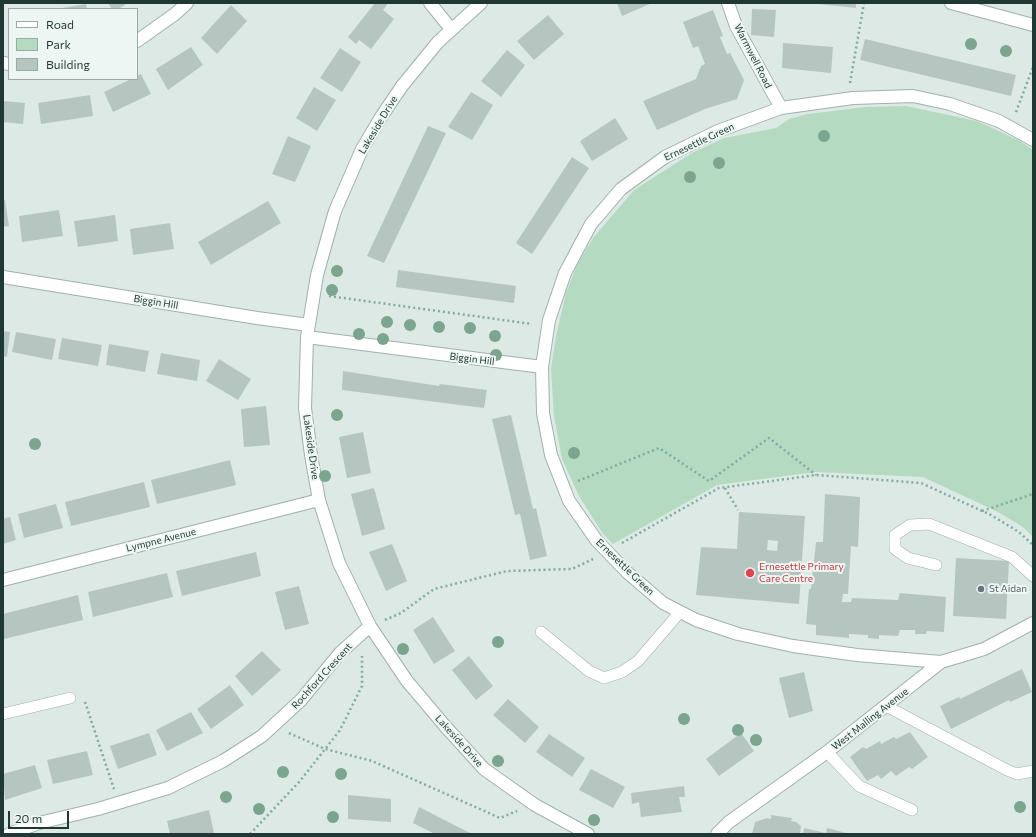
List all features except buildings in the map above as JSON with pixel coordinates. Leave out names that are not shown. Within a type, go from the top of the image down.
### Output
[{"type":"street","points":[[138,40],[188,3]]},
{"type":"street","points":[[430,3],[451,29]]},
{"type":"street","name":"Lakeside Drive","points":[[481,3],[451,29],[425,56],[402,86],[362,149],[346,183],[327,234],[313,294],[308,331],[306,408],[311,455],[319,500],[338,563],[366,630],[407,681],[484,769],[535,805],[588,834]]},
{"type":"street","name":"Warmwell Road","points":[[728,3],[736,26],[780,108]]},
{"type":"street","points":[[951,3],[1033,25]]},
{"type":"street","name":"Ernesettle Green","points":[[941,662],[857,655],[793,646],[738,634],[696,620],[662,603],[607,552],[597,541],[569,501],[552,455],[543,413],[542,367],[548,326],[569,266],[591,224],[620,189],[665,157],[718,131],[780,108],[853,98],[913,96],[950,104],[999,121],[1033,140]]},
{"type":"street","name":"Biggin Hill","points":[[3,277],[257,318],[308,331],[542,367]]},
{"type":"street","name":"Lympne Avenue","points":[[3,580],[319,500]]},
{"type":"street","name":"West Malling Avenue","points":[[717,834],[729,822],[828,752],[941,662],[984,649],[1033,623]]},
{"type":"street","name":"Rochford Crescent","points":[[10,834],[39,823],[98,809],[168,788],[223,761],[262,736],[274,726],[301,700],[340,653],[366,630]]},
{"type":"lane","points":[[936,565],[908,558],[895,549],[896,535],[910,525],[929,524],[1012,557],[1033,576]]},
{"type":"lane","points":[[541,632],[589,671],[604,678],[622,672],[638,661],[680,612]]},
{"type":"lane","points":[[3,714],[70,698]]},
{"type":"lane","points":[[886,706],[1007,770],[1017,774],[1033,772]]},
{"type":"lane","points":[[828,752],[859,786],[912,810]]},
{"type":"path","points":[[852,70],[864,3]]},
{"type":"path","points":[[1019,104],[1033,67]]},
{"type":"path","points":[[313,294],[548,326]]},
{"type":"path","points":[[564,487],[659,448],[709,481],[769,438],[816,475]]},
{"type":"path","points":[[250,834],[300,781],[340,730],[362,686],[366,630],[401,613],[434,589],[507,571],[572,569],[607,552],[719,488],[816,475],[922,483],[982,511],[1019,532],[1033,545]]},
{"type":"path","points":[[725,488],[738,510]]},
{"type":"path","points":[[982,511],[1033,494]]},
{"type":"path","points":[[70,698],[82,693],[114,790]]},
{"type":"path","points":[[274,726],[325,750],[372,761],[500,818],[535,805]]},
{"type":"green space","points":[[906,106],[977,121],[1018,140],[1033,150],[1033,537],[1023,527],[998,512],[923,477],[816,472],[717,485],[613,544],[603,534],[579,496],[562,459],[554,416],[551,369],[556,336],[566,293],[577,265],[593,238],[634,190],[692,153],[724,138],[776,128],[789,119],[808,114],[865,107]]},
{"type":"place","name":"Ernesettle Primary Care Centre","points":[[750,573]]},
{"type":"place","name":"St Aidan","points":[[981,589]]}]
